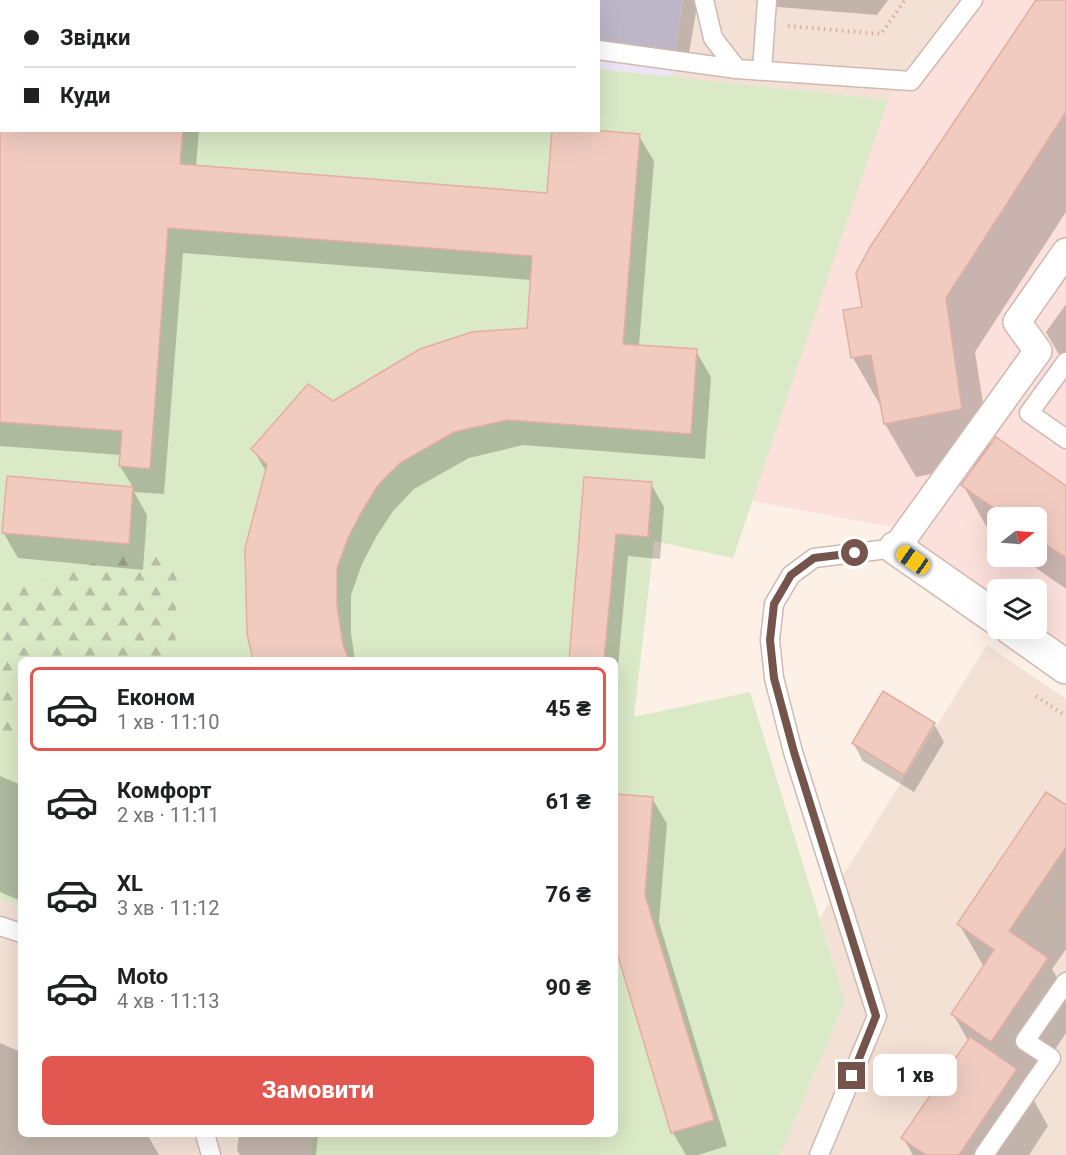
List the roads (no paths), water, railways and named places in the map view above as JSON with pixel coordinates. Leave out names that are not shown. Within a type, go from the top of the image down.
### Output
[{"type":"street","points":[[987,611],[896,548],[1038,351],[1017,322],[1066,252]]},
{"type":"street","points":[[1027,639],[1066,666]]},
{"type":"lane","points":[[704,0],[713,38],[737,69]]},
{"type":"lane","points":[[762,70],[767,0]]},
{"type":"lane","points":[[600,50],[737,69],[911,81],[973,0]]},
{"type":"lane","points":[[1066,362],[1029,413],[1066,439]]},
{"type":"lane","points":[[819,1155],[876,1016],[794,752],[774,678],[770,640],[774,604],[791,575],[814,558],[896,548]]},
{"type":"lane","points":[[0,926],[18,932]]},
{"type":"lane","points":[[984,1155],[1051,1058],[1025,1041],[1066,982]]},
{"type":"lane","points":[[206,1137],[211,1155]]}]
